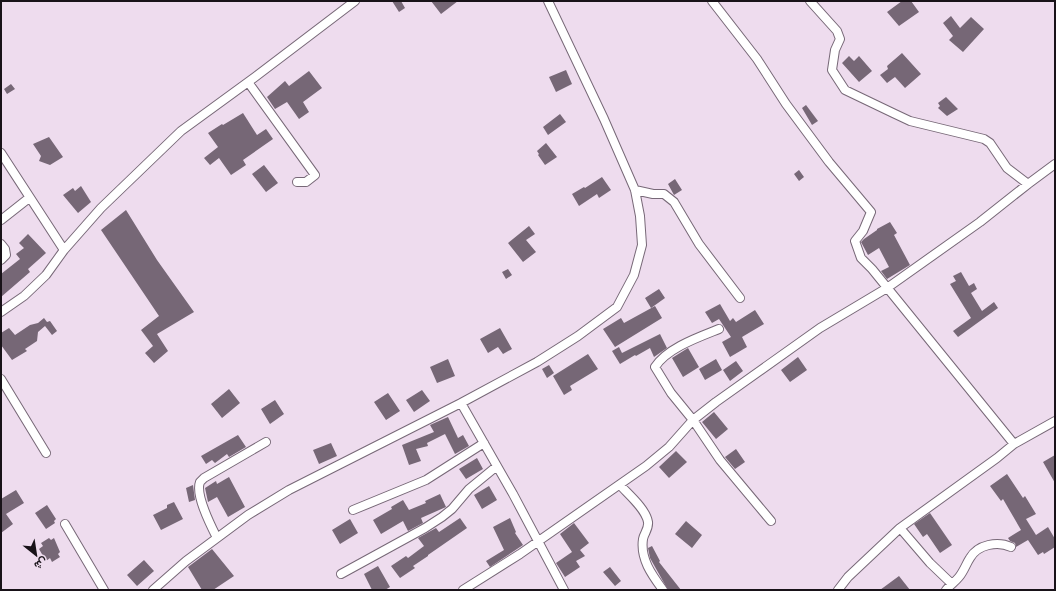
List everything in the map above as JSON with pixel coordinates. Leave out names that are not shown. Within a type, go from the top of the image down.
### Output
[{"type":"street","points":[[1,312],[24,296],[46,275],[64,250],[101,208],[181,131],[355,1]]},
{"type":"street","points":[[153,590],[186,561],[248,515],[289,490],[461,403],[537,362],[578,336],[617,307],[634,275],[642,245],[640,216],[635,190],[601,112],[548,1]]},
{"type":"street","points":[[712,1],[757,59],[786,104],[829,162],[871,212],[863,231],[855,241],[861,258],[872,268],[1014,444]]},
{"type":"street","points":[[810,1],[838,31],[840,39],[835,50],[832,70],[845,90],[910,121],[984,139],[990,143],[1007,168],[1028,184]]},
{"type":"street","points":[[248,82],[262,99],[314,175],[306,182],[297,182]]},
{"type":"street","points":[[1,153],[64,250]]},
{"type":"street","points":[[463,590],[620,485],[669,447],[693,420],[820,328],[887,288],[980,222],[1055,164]]},
{"type":"street","points":[[635,190],[653,194],[664,194],[674,202],[699,244],[740,298]]},
{"type":"street","points":[[1,220],[29,198]]},
{"type":"street","points":[[1,244],[5,249],[6,255],[1,260]]},
{"type":"street","points":[[719,329],[686,343],[663,357],[655,367],[670,393],[693,420],[720,460],[771,522]]},
{"type":"street","points":[[1,379],[46,453]]},
{"type":"street","points":[[461,403],[564,590]]},
{"type":"street","points":[[838,590],[848,577],[900,528],[1014,444],[1055,421]]},
{"type":"street","points":[[217,538],[205,514],[200,482],[204,478],[266,442]]},
{"type":"street","points":[[353,510],[426,480],[484,443]]},
{"type":"street","points":[[341,574],[426,528],[442,517],[452,509],[469,489],[497,466]]},
{"type":"street","points":[[620,485],[645,513],[648,522],[648,530],[643,538],[643,552],[647,566],[662,590]]},
{"type":"street","points":[[65,524],[104,590]]},
{"type":"street","points":[[900,528],[949,587],[959,577],[966,567],[970,557],[978,551],[986,546],[996,543],[1011,547]]},
{"type":"building","points":[[392,1],[401,1],[405,8],[399,12]]},
{"type":"building","points":[[431,1],[458,1],[441,14]]},
{"type":"building","points":[[902,1],[911,1],[919,12],[899,26],[887,12]]},
{"type":"building","points":[[951,16],[960,28],[971,17],[984,29],[963,52],[949,40],[953,36],[943,23]]},
{"type":"building","points":[[902,53],[921,74],[905,88],[895,77],[887,83],[880,75],[888,69],[887,66]]},
{"type":"building","points":[[849,56],[854,61],[859,56],[872,71],[859,82],[842,63]]},
{"type":"building","points":[[566,70],[572,84],[556,92],[549,77]]},
{"type":"building","points":[[309,71],[322,88],[303,102],[309,112],[299,119],[287,102],[275,109],[267,97],[285,81],[289,86]]},
{"type":"building","points":[[11,84],[15,89],[7,94],[4,89]]},
{"type":"building","points":[[946,97],[958,109],[947,116],[938,108],[940,106],[938,103]]},
{"type":"building","points":[[806,105],[818,121],[812,125],[802,108]]},
{"type":"building","points":[[243,113],[257,135],[266,129],[273,139],[243,160],[246,165],[231,175],[219,158],[210,165],[204,158],[218,147],[208,133]]},
{"type":"building","points":[[560,114],[566,122],[548,135],[543,127]]},
{"type":"building","points":[[49,137],[63,157],[50,165],[39,161],[41,156],[33,144]]},
{"type":"building","points":[[546,143],[557,157],[545,165],[537,151]]},
{"type":"building","points":[[264,165],[278,183],[266,192],[252,174]]},
{"type":"building","points":[[799,170],[804,177],[799,181],[794,174]]},
{"type":"building","points":[[602,177],[611,190],[599,198],[597,194],[579,206],[572,194]]},
{"type":"building","points":[[675,179],[682,190],[674,195],[668,184]]},
{"type":"building","points":[[81,186],[91,202],[78,213],[63,195],[73,188],[75,191]]},
{"type":"building","points":[[126,210],[157,260],[194,312],[157,334],[168,351],[154,363],[145,353],[153,346],[141,330],[159,316],[101,230]]},
{"type":"building","points":[[890,222],[897,233],[894,235],[910,265],[887,279],[881,271],[889,267],[879,248],[868,255],[861,242],[877,229]]},
{"type":"building","points":[[529,226],[535,234],[526,240],[536,252],[523,262],[508,243]]},
{"type":"building","points":[[28,234],[46,253],[28,269],[30,272],[1,297],[1,274],[20,259],[16,254],[24,248],[19,243]]},
{"type":"building","points":[[508,269],[512,275],[506,279],[502,272]]},
{"type":"building","points":[[961,272],[969,286],[974,283],[977,289],[971,293],[982,311],[994,302],[998,308],[958,337],[953,331],[971,318],[950,284],[956,281],[953,276]]},
{"type":"building","points":[[659,289],[665,298],[651,308],[645,298]]},
{"type":"building","points":[[720,304],[730,321],[733,318],[736,322],[755,310],[764,324],[742,337],[747,347],[730,357],[722,342],[731,337],[719,319],[712,323],[705,312]]},
{"type":"building","points":[[655,306],[662,318],[615,347],[603,329],[621,318],[624,323]]},
{"type":"building","points":[[44,318],[47,322],[50,321],[57,331],[52,335],[45,326],[38,332],[37,341],[25,349],[27,351],[12,360],[1,345],[1,333],[9,328],[15,335],[30,325],[38,323]]},
{"type":"building","points":[[500,328],[512,349],[503,354],[498,347],[488,353],[480,339]]},
{"type":"building","points":[[660,334],[667,348],[654,357],[650,348],[620,364],[612,351],[619,347],[622,353]]},
{"type":"building","points":[[688,348],[699,367],[683,377],[672,358]]},
{"type":"building","points":[[588,354],[598,369],[570,386],[572,390],[564,395],[553,376]]},
{"type":"building","points":[[798,357],[807,370],[790,382],[781,370]]},
{"type":"building","points":[[448,359],[455,376],[437,383],[430,367]]},
{"type":"building","points":[[716,359],[722,370],[705,380],[699,369]]},
{"type":"building","points":[[736,361],[743,371],[730,381],[723,370]]},
{"type":"building","points":[[549,365],[554,373],[547,378],[542,369]]},
{"type":"building","points":[[229,389],[240,403],[222,418],[211,404]]},
{"type":"building","points":[[422,390],[430,401],[414,412],[406,400]]},
{"type":"building","points":[[388,393],[400,411],[386,420],[374,402]]},
{"type":"building","points":[[275,400],[284,414],[270,424],[261,409]]},
{"type":"building","points":[[714,412],[728,429],[716,439],[702,422]]},
{"type":"building","points":[[448,417],[458,438],[463,435],[469,446],[455,454],[445,434],[427,443],[428,446],[416,449],[421,461],[409,465],[402,445],[434,432],[430,425]]},
{"type":"building","points":[[238,435],[246,447],[229,457],[227,454],[215,463],[212,460],[206,464],[201,456]]},
{"type":"building","points":[[331,443],[337,456],[319,464],[313,450]]},
{"type":"building","points":[[736,449],[745,462],[735,469],[725,457]]},
{"type":"building","points":[[676,451],[687,462],[669,478],[659,467]]},
{"type":"building","points":[[1055,455],[1055,483],[1043,462]]},
{"type":"building","points":[[477,458],[483,469],[466,479],[459,469]]},
{"type":"building","points":[[1007,474],[1023,498],[1025,496],[1036,514],[1026,519],[1036,535],[1048,527],[1055,539],[1055,547],[1044,554],[1043,552],[1038,555],[1028,540],[1016,547],[1015,543],[1010,541],[1008,538],[1021,530],[1003,499],[1001,501],[990,486]]},
{"type":"building","points":[[229,477],[245,507],[228,517],[217,497],[208,502],[205,488],[216,481],[217,484]]},
{"type":"building","points":[[193,485],[195,500],[189,502],[186,488]]},
{"type":"building","points":[[489,486],[497,500],[482,509],[474,495]]},
{"type":"building","points":[[16,490],[24,503],[6,514],[13,524],[1,533],[1,499]]},
{"type":"building","points":[[440,494],[446,507],[421,518],[423,523],[408,531],[403,521],[381,534],[373,520],[392,509],[391,507],[403,500],[409,510],[426,503],[425,501]]},
{"type":"building","points":[[174,502],[183,519],[161,530],[153,515],[167,508],[167,505]]},
{"type":"building","points":[[47,505],[56,519],[54,521],[55,523],[46,529],[35,513]]},
{"type":"building","points":[[930,513],[952,545],[940,553],[927,534],[923,537],[914,524]]},
{"type":"building","points":[[460,518],[467,528],[413,566],[415,568],[400,578],[391,566],[406,556],[408,558],[424,546],[418,538],[436,528],[439,532]]},
{"type":"building","points":[[510,518],[516,532],[515,533],[523,545],[490,567],[486,561],[504,550],[493,527]]},
{"type":"building","points":[[350,519],[358,533],[340,544],[332,530]]},
{"type":"building","points":[[686,521],[702,535],[692,548],[675,534]]},
{"type":"building","points":[[574,523],[589,543],[580,550],[585,556],[576,561],[580,567],[565,577],[556,563],[572,552],[560,534]]},
{"type":"building","points":[[49,538],[51,540],[54,538],[60,552],[58,554],[60,557],[52,562],[50,558],[46,561],[39,549],[43,546],[41,543]]},
{"type":"building","points":[[652,546],[660,561],[659,562],[681,590],[668,590],[650,558],[648,548]]},
{"type":"building","points":[[212,549],[234,576],[213,590],[202,590],[188,567]]},
{"type":"building","points":[[144,560],[154,571],[137,586],[127,575]]},
{"type":"building","points":[[378,566],[390,587],[385,590],[372,590],[364,574]]},
{"type":"building","points":[[610,567],[621,581],[615,586],[603,572]]},
{"type":"building","points":[[899,576],[910,590],[880,590]]}]
